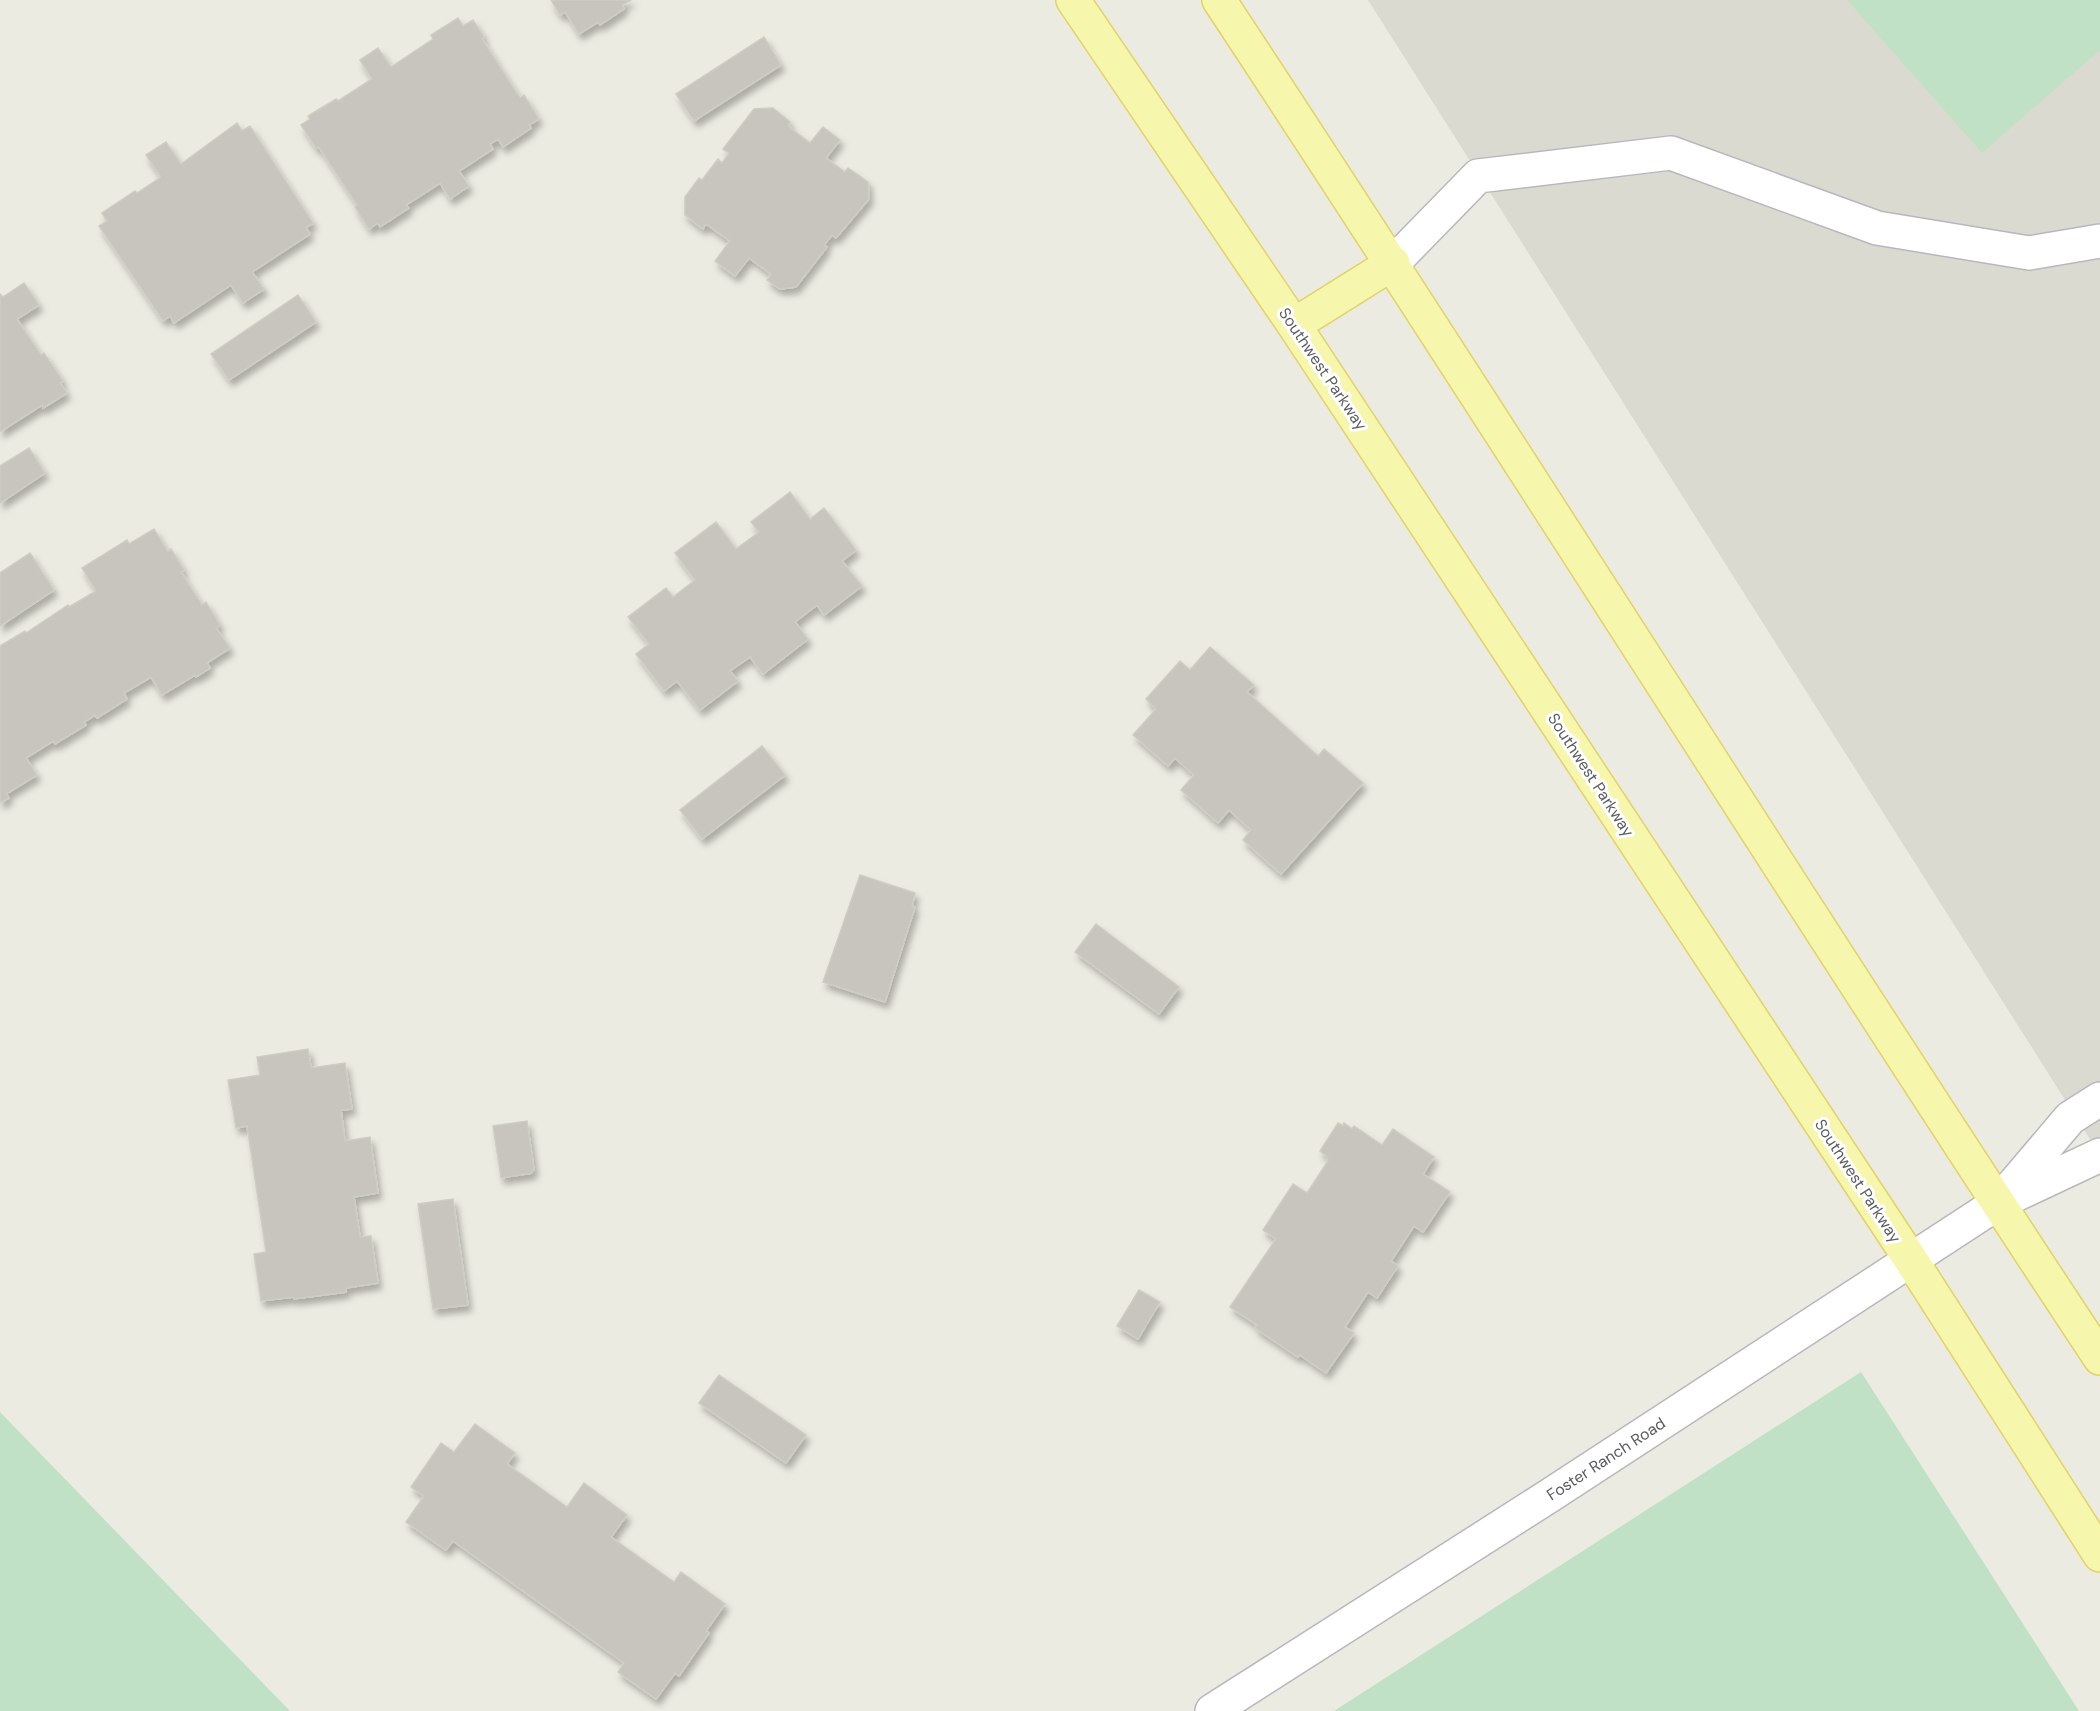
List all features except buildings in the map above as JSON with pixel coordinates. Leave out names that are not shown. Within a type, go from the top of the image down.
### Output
[{"type":"main road","name":"Southwest Parkway","points":[[1073,0],[1294,325],[1911,1260],[2100,1555]]},
{"type":"main road","points":[[1219,0],[1392,262],[2100,1358]]},
{"type":"main road","points":[[1294,325],[1392,262]]},
{"type":"street","points":[[1392,262],[1478,176],[1671,153],[1877,228],[2029,253],[2100,241]]},
{"type":"street","points":[[1998,1203],[2070,1118],[2100,1099]]},
{"type":"street","points":[[1998,1203],[2100,1155]]},
{"type":"street","name":"Foster Ranch Road","points":[[1212,1711],[1539,1503],[1998,1203]]},
{"type":"shaded area","points":[[1368,0],[2100,0],[2100,1155]]},
{"type":"green space","points":[[1847,0],[2100,0],[2100,50],[1982,153]]},
{"type":"green space","points":[[1861,1372],[2079,1711],[1334,1711]]},
{"type":"green space","points":[[0,1412],[290,1711],[0,1711]]}]
